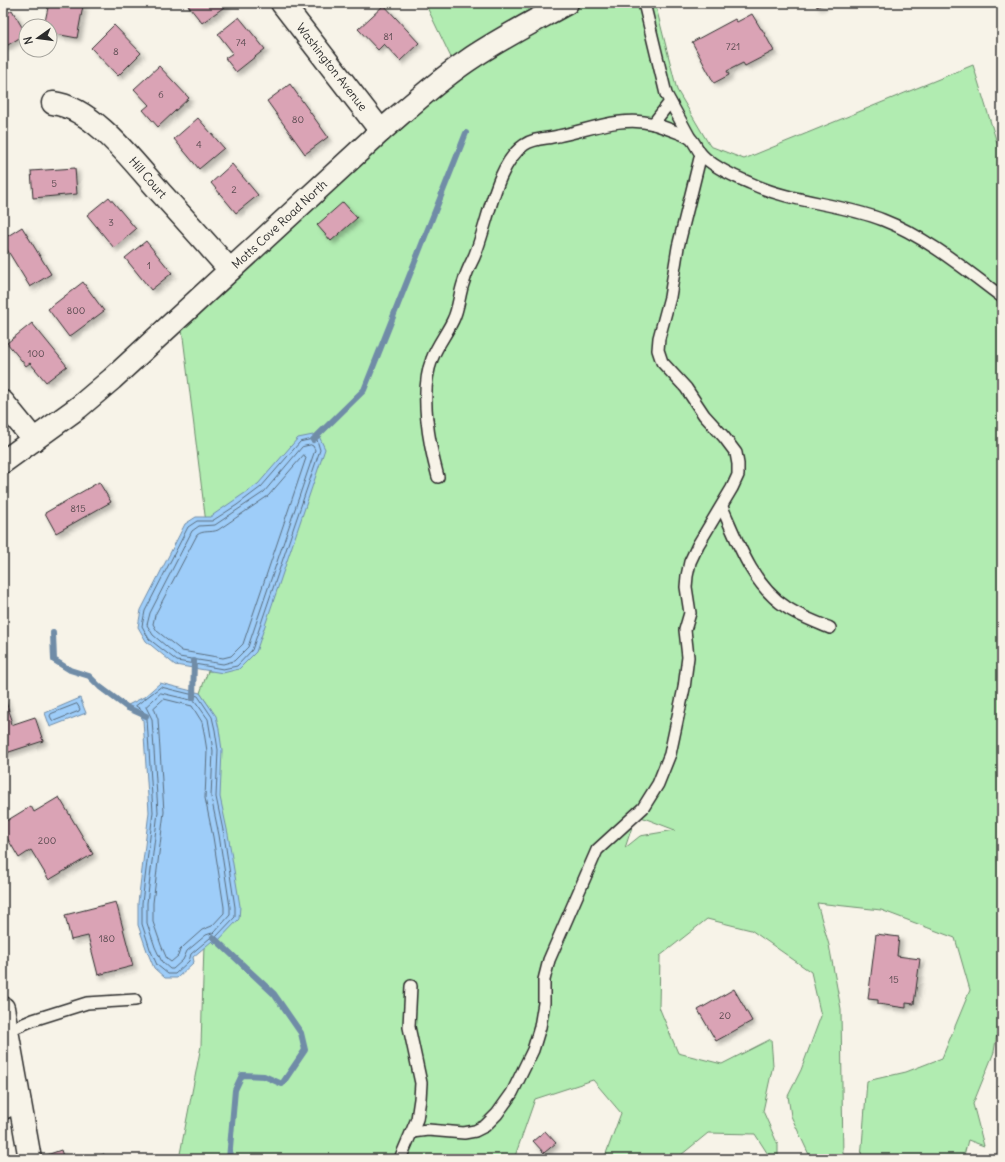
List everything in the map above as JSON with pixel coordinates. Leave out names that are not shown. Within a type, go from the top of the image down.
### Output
[{"type":"street","name":"Washington Avenue","points":[[282,3],[381,131]]},
{"type":"street","name":"Motts Cove Road North","points":[[3,462],[78,407],[112,379],[422,95],[466,62],[501,39],[567,3]]},
{"type":"street","name":"Hill Court","points":[[53,103],[63,104],[83,115],[107,134],[230,270]]},
{"type":"street","points":[[3,402],[34,440]]},
{"type":"street","points":[[3,1008],[7,1031],[11,1104],[30,1159]]},
{"type":"lane","points":[[644,3],[666,94],[690,138],[701,154],[716,166],[769,192],[862,213],[891,224],[912,234],[957,264],[1002,297]]},
{"type":"lane","points":[[653,124],[670,102]]},
{"type":"lane","points":[[438,477],[433,458],[426,407],[427,376],[431,360],[438,344],[453,320],[458,307],[463,283],[478,249],[498,183],[515,151],[526,143],[535,140],[616,122],[634,121],[653,124],[690,138]]},
{"type":"lane","points":[[412,1132],[428,1130],[464,1133],[475,1131],[485,1126],[497,1114],[512,1093],[524,1069],[540,1027],[544,1003],[544,980],[550,960],[597,850],[644,808],[658,784],[670,754],[684,688],[688,657],[686,630],[690,613],[686,587],[690,562],[698,545],[722,507],[738,475],[736,453],[704,415],[686,388],[662,362],[658,350],[659,338],[670,297],[678,247],[701,154]]},
{"type":"lane","points":[[722,507],[735,539],[751,568],[768,592],[785,607],[830,628]]},
{"type":"lane","points":[[400,1159],[417,1119],[420,1099],[421,1083],[408,1027],[411,986]]},
{"type":"lane","points":[[7,1031],[33,1020],[87,1003],[135,1000]]},
{"type":"green space","points":[[425,3],[655,3],[677,90],[710,146],[744,159],[973,65],[1002,159],[1002,1003],[994,1052],[973,1104],[984,1146],[968,1140],[963,1159],[861,1159],[867,1081],[906,1072],[942,1058],[970,990],[955,938],[881,910],[817,903],[829,945],[841,1009],[843,1159],[811,1159],[791,1116],[788,1096],[801,1070],[821,1016],[811,972],[751,930],[707,919],[660,956],[659,1007],[678,1053],[722,1064],[771,1039],[773,1065],[763,1111],[778,1145],[778,1159],[771,1159],[755,1134],[708,1133],[681,1155],[680,1159],[604,1159],[621,1113],[593,1080],[535,1099],[514,1159],[179,1159],[201,1046],[211,709],[200,693],[208,671],[212,671],[215,596],[181,321],[457,70]],"holes":[[[636,815],[675,830],[640,836],[625,848]]]},
{"type":"water","points":[[318,434],[325,449],[256,652],[239,669],[223,673],[175,665],[146,641],[138,627],[141,610],[185,524],[196,517],[210,517],[258,484],[298,438]]},
{"type":"water","points":[[160,683],[200,693],[216,716],[222,750],[220,797],[240,906],[239,919],[215,944],[212,941],[193,957],[194,962],[177,978],[165,978],[154,968],[138,925],[138,903],[149,812],[143,720],[139,713],[128,708],[128,705],[144,697]]},
{"type":"water","points":[[80,698],[86,713],[50,727],[45,713]]},
{"type":"building","points":[[49,3],[67,3],[83,6],[77,38],[58,34],[58,18],[46,18]]},
{"type":"building","points":[[186,3],[226,3],[227,5],[202,23]]},
{"type":"building","points":[[816,3],[826,3],[817,7]]},
{"type":"building","points":[[384,5],[419,43],[400,61],[384,44],[378,50],[358,29]]},
{"type":"building","points":[[12,10],[18,20],[18,39],[3,48],[3,16]]},
{"type":"building","points":[[752,14],[774,51],[745,66],[743,63],[727,71],[729,75],[714,83],[692,42],[735,19],[737,22]]},
{"type":"building","points":[[239,17],[265,49],[236,72],[225,58],[233,53],[218,34]]},
{"type":"building","points":[[114,25],[141,53],[118,76],[91,48]]},
{"type":"building","points":[[159,66],[189,98],[158,127],[143,110],[149,105],[134,89]]},
{"type":"building","points":[[290,84],[328,137],[305,154],[267,101]]},
{"type":"building","points":[[198,118],[224,148],[199,169],[174,139]]},
{"type":"building","points":[[232,164],[258,195],[236,213],[211,183]]},
{"type":"building","points":[[75,168],[77,194],[33,198],[31,171]]},
{"type":"building","points":[[109,197],[136,229],[114,248],[87,215]]},
{"type":"building","points":[[343,202],[357,218],[331,241],[317,225]]},
{"type":"building","points":[[22,227],[51,274],[30,287],[3,243],[3,239]]},
{"type":"building","points":[[146,241],[172,273],[151,290],[125,258]]},
{"type":"building","points":[[83,282],[104,311],[69,337],[48,309]]},
{"type":"building","points":[[32,323],[67,366],[46,382],[30,363],[26,366],[7,343]]},
{"type":"building","points":[[99,482],[111,502],[56,533],[45,513]]},
{"type":"building","points":[[3,693],[12,720],[10,720],[11,725],[35,717],[43,741],[3,754]]},
{"type":"building","points":[[59,797],[93,854],[49,880],[31,850],[19,858],[3,831],[3,823],[31,806],[34,812]]},
{"type":"building","points":[[116,902],[133,966],[98,975],[88,936],[71,940],[65,915]]},
{"type":"building","points":[[876,934],[899,937],[897,956],[920,959],[914,1004],[906,1003],[906,1008],[878,1004],[878,1000],[868,999]]},
{"type":"building","points":[[734,989],[752,1021],[716,1041],[698,1010]]},
{"type":"building","points":[[545,1131],[556,1143],[544,1153],[533,1141]]},
{"type":"building","points":[[61,1150],[64,1159],[45,1159],[44,1156]]},
{"type":"building","points":[[104,1154],[106,1159],[90,1159]]},
{"type":"building","points":[[756,1156],[756,1159],[736,1159]]},
{"type":"waterway","points":[[313,440],[364,390],[466,133]]},
{"type":"waterway","points":[[53,633],[54,660],[70,670],[89,676],[100,687],[128,708],[146,716]]},
{"type":"waterway","points":[[193,698],[194,661]]},
{"type":"waterway","points":[[213,937],[274,994],[301,1033],[305,1050],[282,1084],[264,1076],[242,1075],[235,1090],[229,1159]]}]
